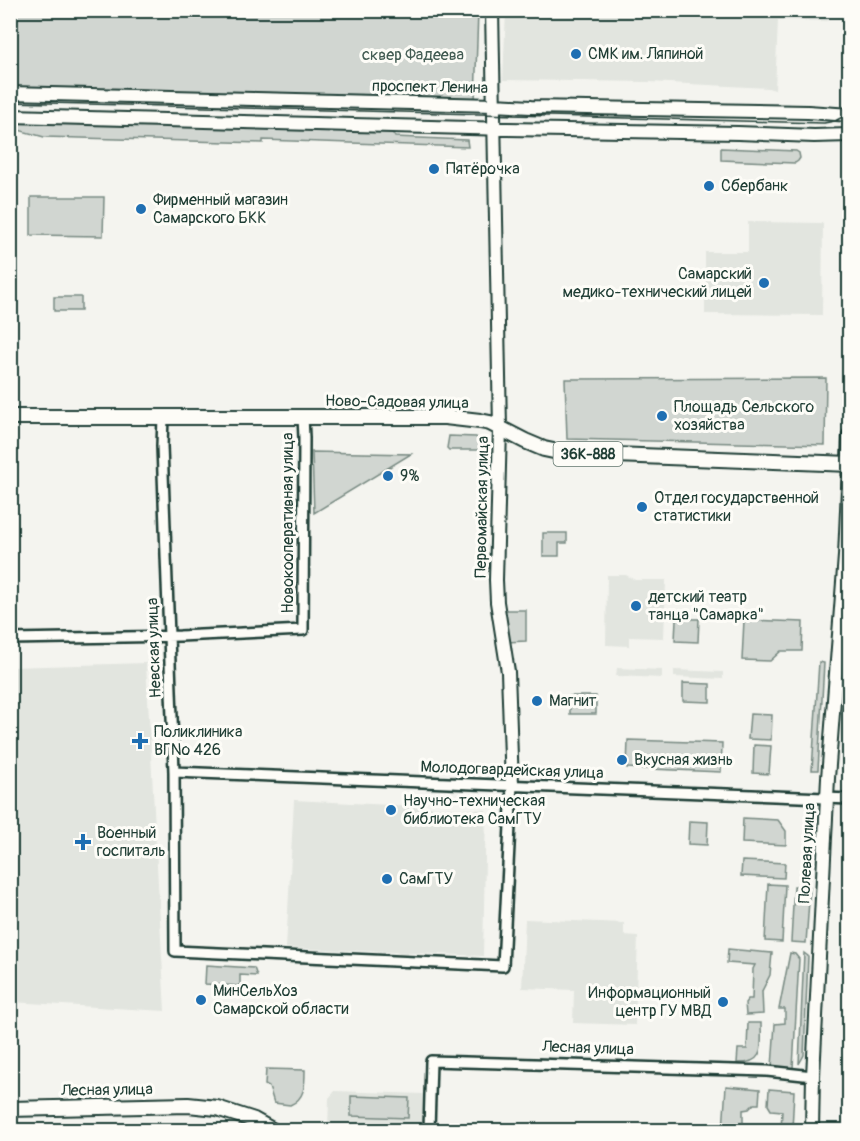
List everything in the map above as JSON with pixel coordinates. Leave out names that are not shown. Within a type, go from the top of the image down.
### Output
[{"type":"main road","name":"Первомайская улица","points":[[492,10],[500,428],[496,591],[508,672],[512,785]]},
{"type":"main road","name":"проспект Ленина","points":[[10,93],[808,112],[849,115]]},
{"type":"main road","points":[[10,116],[849,135]]},
{"type":"main road","name":"Ново-Садовая улица","points":[[10,417],[445,417],[480,421],[525,441],[563,453],[849,464]]},
{"type":"main road","points":[[849,435],[849,464]]},
{"type":"main road","name":"Полевая улица","points":[[812,1131],[827,797],[844,629],[842,577],[849,464]]},
{"type":"main road","name":"Лесная улица","points":[[10,1109],[188,1105],[217,1107],[254,1120],[271,1130]]},
{"type":"street","name":"Новокооперативная улица","points":[[169,637],[303,630],[303,416]]},
{"type":"street","name":"Невская улица","points":[[163,417],[162,446],[174,772],[175,951],[503,966]]},
{"type":"street","points":[[10,639],[169,637]]},
{"type":"street","name":"Молодогвардейская улица","points":[[174,772],[849,799]]},
{"type":"street","name":"Первомайская улица","points":[[503,966],[512,785]]},
{"type":"street","name":"Лесная улица","points":[[429,1131],[431,1061],[766,1071],[813,1077]]},
{"type":"shaded area","points":[[506,10],[829,11],[828,21],[778,20],[775,90],[649,82],[503,80]]},
{"type":"shaded area","name":"Самарский медико-технический лицей","points":[[748,222],[823,223],[822,315],[705,314],[705,252],[748,252]]},
{"type":"shaded area","name":"детский театр танца \"Самарка\"","points":[[607,575],[626,575],[635,580],[666,580],[664,638],[629,637],[629,646],[606,645]]},
{"type":"shaded area","name":"Военный госпиталь","points":[[146,663],[165,1011],[11,1002],[11,667]]},
{"type":"shaded area","points":[[617,668],[662,670],[662,678],[616,676]]},
{"type":"shaded area","points":[[674,670],[723,672],[723,679],[674,677]]},
{"type":"shaded area","name":"СамГТУ","points":[[294,800],[486,810],[483,956],[286,948]]},
{"type":"shaded area","points":[[525,919],[624,923],[624,935],[638,936],[635,1025],[573,1023],[574,990],[522,988]]},
{"type":"shaded area","points":[[335,1091],[424,1094],[423,1130],[328,1130],[329,1098]]},
{"type":"green space","name":"сквер Фадеева","points":[[10,11],[478,11],[475,101],[11,88]]},
{"type":"green space","points":[[10,122],[392,132],[395,137],[467,140],[468,147],[263,140],[263,143],[44,137],[11,128]]},
{"type":"green space","points":[[721,148],[796,151],[800,158],[795,163],[721,160]]},
{"type":"green space","points":[[31,197],[104,197],[103,236],[31,235]]},
{"type":"green space","points":[[54,297],[81,297],[81,311],[54,311]]},
{"type":"green space","points":[[826,378],[825,445],[567,439],[565,379]]},
{"type":"green space","points":[[449,436],[476,437],[488,450],[449,450],[447,448]]},
{"type":"green space","points":[[312,452],[411,454],[314,513]]},
{"type":"green space","points":[[543,533],[567,533],[567,543],[559,543],[559,556],[543,556]]},
{"type":"green space","points":[[503,610],[526,610],[526,641],[506,642]]},
{"type":"green space","points":[[676,619],[699,619],[698,642],[675,641]]},
{"type":"green space","points":[[744,620],[803,622],[802,651],[781,651],[770,661],[742,660]]},
{"type":"green space","points":[[819,662],[824,663],[818,770],[812,770]]},
{"type":"green space","points":[[683,683],[710,684],[710,702],[683,701]]},
{"type":"green space","points":[[570,696],[596,696],[596,714],[570,714]]},
{"type":"green space","points":[[750,714],[772,715],[771,740],[748,739]]},
{"type":"green space","points":[[628,740],[722,743],[721,772],[627,768]]},
{"type":"green space","points":[[754,745],[771,746],[769,774],[753,773]]},
{"type":"green space","points":[[743,818],[778,820],[786,831],[786,845],[742,843]]},
{"type":"green space","points":[[689,821],[708,822],[707,845],[688,844]]},
{"type":"green space","points":[[742,861],[785,863],[784,878],[741,876]]},
{"type":"green space","points":[[768,884],[785,885],[782,942],[765,941]]},
{"type":"green space","points":[[794,886],[810,887],[806,943],[791,942]]},
{"type":"green space","points":[[728,949],[772,953],[770,975],[762,991],[763,1014],[746,1015],[745,1003],[748,999],[752,999],[755,965],[727,963]]},
{"type":"green space","points":[[790,953],[795,954],[799,959],[793,1068],[772,1067],[775,1024],[785,1023],[785,1009],[779,1009]]},
{"type":"green space","points":[[804,953],[808,956],[804,1055],[799,1064]]},
{"type":"green space","points":[[206,965],[254,968],[257,976],[240,975],[240,986],[205,984]]},
{"type":"green space","points":[[748,1023],[761,1023],[760,1052],[753,1060],[737,1063],[738,1049],[747,1049]]},
{"type":"green space","points":[[266,1069],[305,1070],[304,1086],[299,1099],[290,1105],[274,1103],[269,1087],[265,1085]]},
{"type":"green space","points":[[726,1086],[760,1089],[759,1104],[743,1110],[743,1130],[723,1130]]},
{"type":"green space","points":[[769,1089],[794,1091],[792,1130],[781,1130],[782,1111],[771,1110],[768,1105]]},
{"type":"green space","points":[[351,1096],[409,1098],[408,1118],[351,1116]]},
{"type":"tram line","points":[[10,102],[824,123],[835,121],[850,113]]},
{"type":"place","name":"СМК им. Ляпиной","points":[[576,54]]},
{"type":"place","name":"Пятёрочка","points":[[434,169]]},
{"type":"place","name":"Сбербанк","points":[[709,186]]},
{"type":"place","name":"Фирменный магазин Самарского БКК","points":[[141,209]]},
{"type":"place","name":"Самарский медико-технический лицей","points":[[764,283]]},
{"type":"place","name":"Площадь Сельского хозяйства","points":[[662,416]]},
{"type":"place","name":"9%","points":[[388,476]]},
{"type":"place","name":"Отдел государственной статистики","points":[[642,507]]},
{"type":"place","name":"детский театр танца \"Самарка\"","points":[[636,606]]},
{"type":"place","name":"Магнит","points":[[537,701]]},
{"type":"place","name":"Поликлиника ВГ№ 426","points":[[140,741]]},
{"type":"place","name":"Вкусная жизнь","points":[[622,760]]},
{"type":"place","name":"Научно-техническая библиотека СамГТУ","points":[[391,810]]},
{"type":"place","name":"Военный госпиталь","points":[[83,842]]},
{"type":"place","name":"СамГТУ","points":[[387,879]]},
{"type":"place","name":"МинСельХоз Самарской области","points":[[201,1000]]},
{"type":"place","name":"Информационный центр ГУ МВД","points":[[723,1002]]}]
